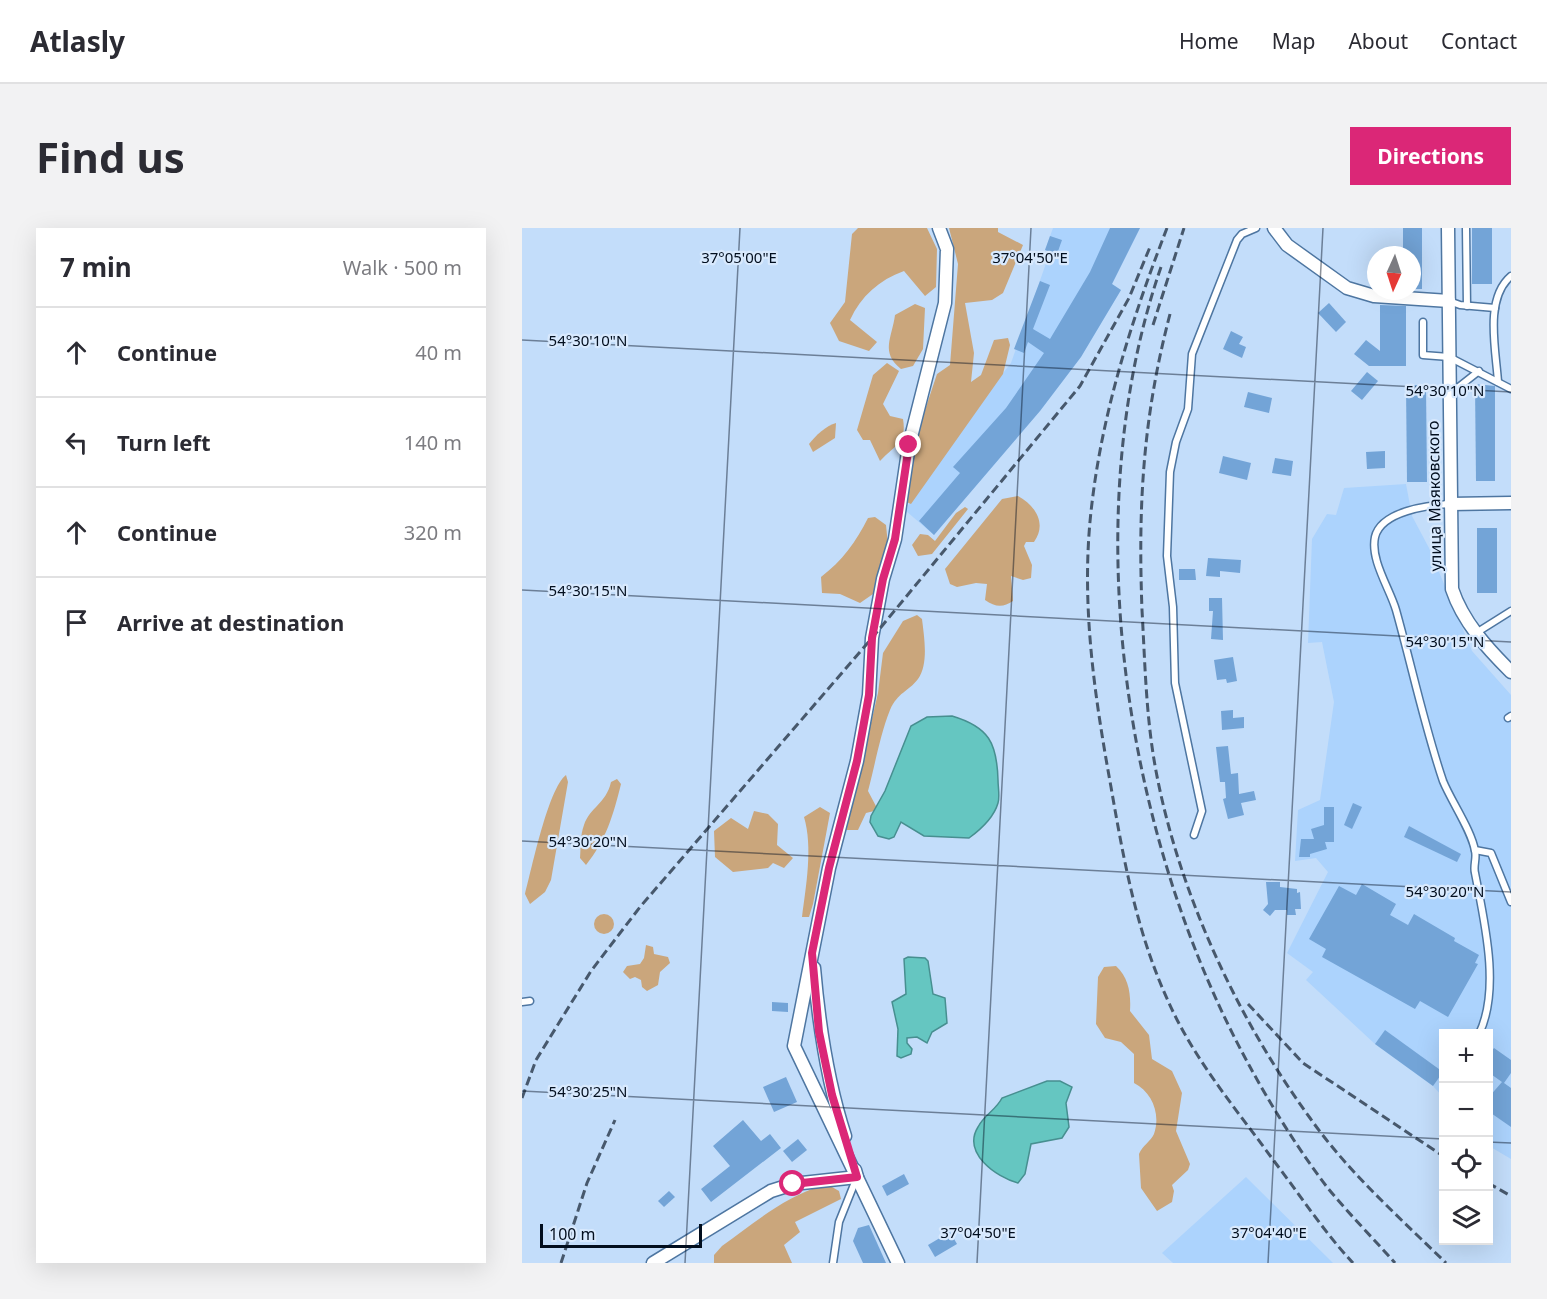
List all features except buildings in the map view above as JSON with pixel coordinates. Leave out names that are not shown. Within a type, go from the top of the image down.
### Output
[{"type":"street","points":[[898,1263],[794,1047],[829,868],[859,750],[869,695],[872,638],[883,579],[895,539],[909,445],[945,303],[947,249],[939,228]]},
{"type":"street","points":[[1274,228],[1287,245],[1347,288],[1374,296],[1449,301]]},
{"type":"street","name":"улица Маяковского","points":[[1448,228],[1452,589],[1476,633],[1511,672]]},
{"type":"street","points":[[1450,504],[1511,503]]},
{"type":"street","points":[[812,953],[819,1032],[832,1095],[857,1177]]},
{"type":"street","points":[[653,1263],[771,1191],[793,1184],[857,1177]]},
{"type":"lane","points":[[1194,835],[1202,811],[1175,683],[1173,607],[1167,556],[1170,472],[1176,442],[1188,409],[1192,354],[1199,329],[1237,240],[1242,234],[1256,228]]},
{"type":"lane","points":[[1466,228],[1467,306]]},
{"type":"lane","points":[[1498,382],[1495,308],[1498,291],[1511,276]]},
{"type":"lane","points":[[1449,301],[1467,306],[1495,308]]},
{"type":"lane","points":[[1423,322],[1423,355],[1449,357],[1511,389]]},
{"type":"lane","points":[[1449,395],[1479,371]]},
{"type":"lane","points":[[1450,504],[1421,506],[1397,515],[1379,528],[1375,544],[1377,561],[1392,596],[1443,781],[1475,850],[1474,870],[1489,953],[1486,1019],[1481,1029]]},
{"type":"lane","points":[[1476,633],[1511,611]]},
{"type":"lane","points":[[1475,850],[1491,854],[1511,902]]},
{"type":"lane","points":[[522,1002],[530,1001]]},
{"type":"lane","points":[[833,1263],[839,1222],[857,1177]]},
{"type":"shaded area","points":[[858,228],[927,228],[937,249],[936,287],[925,296],[904,271],[879,284],[865,296],[854,311],[850,320],[877,342],[869,351],[839,341],[830,323],[845,302],[852,234]]},
{"type":"shaded area","points":[[949,228],[998,228],[998,232],[1023,245],[1003,293],[992,300],[965,303],[974,353],[971,382],[981,375],[994,340],[1008,338],[1010,345],[1003,374],[911,504],[902,500],[917,434],[937,374],[950,365],[958,264]]},
{"type":"shaded area","points":[[1053,228],[1140,228],[1112,284],[1121,290],[1081,357],[1040,411],[934,535],[906,511],[921,476],[1011,363],[1050,252],[1045,250]]},
{"type":"shaded area","points":[[915,304],[925,308],[923,349],[913,366],[901,369],[891,357],[890,338],[895,315]]},
{"type":"shaded area","points":[[887,363],[899,371],[883,404],[890,416],[903,419],[904,427],[899,443],[880,461],[870,440],[863,440],[857,430],[873,375]]},
{"type":"shaded area","points":[[836,423],[835,438],[813,452],[809,444],[821,431]]},
{"type":"shaded area","points":[[1406,484],[1412,516],[1429,548],[1472,651],[1511,695],[1511,1159],[1493,1148],[1493,1029],[1439,1029],[1439,1093],[1375,1044],[1306,980],[1313,972],[1287,953],[1328,872],[1316,858],[1295,861],[1298,810],[1320,800],[1334,702],[1322,642],[1308,643],[1312,539],[1327,514],[1336,515],[1344,488]]},
{"type":"shaded area","points":[[1018,496],[1030,505],[1038,516],[1039,522],[1040,529],[1034,542],[1026,542],[1024,546],[1032,565],[1031,578],[1023,580],[1011,576],[1013,601],[1002,606],[985,600],[987,584],[976,583],[957,587],[950,584],[945,569],[1002,499]]},
{"type":"shaded area","points":[[965,507],[968,509],[932,554],[918,556],[912,545],[920,534],[928,535],[935,541],[956,513]]},
{"type":"shaded area","points":[[875,517],[886,525],[888,545],[873,594],[860,603],[840,594],[822,593],[821,577],[848,550],[868,518]]},
{"type":"shaded area","points":[[917,615],[922,619],[924,666],[918,679],[893,704],[883,730],[868,791],[878,810],[866,813],[858,830],[846,830],[878,693],[883,653],[903,621]]},
{"type":"shaded area","points":[[952,716],[975,725],[989,738],[993,746],[999,795],[998,803],[990,818],[969,838],[924,836],[901,822],[894,837],[889,839],[878,836],[870,822],[871,816],[885,791],[911,726],[927,717]]},
{"type":"shaded area","points":[[566,775],[568,782],[551,880],[545,892],[530,904],[525,894],[541,830],[553,796]]},
{"type":"shaded area","points":[[617,779],[621,784],[612,817],[604,837],[586,865],[580,858],[584,825],[606,795],[611,782]]},
{"type":"shaded area","points":[[820,807],[830,813],[813,904],[809,917],[802,917],[808,854],[804,817]]},
{"type":"shaded area","points":[[754,811],[768,814],[778,824],[777,845],[793,858],[784,868],[773,863],[768,868],[733,872],[715,857],[714,831],[731,818],[748,829]]},
{"type":"shaded area","points":[[604,914],[611,917],[614,924],[611,931],[604,934],[597,931],[594,924],[597,917]]},
{"type":"shaded area","points":[[646,945],[653,947],[654,954],[668,957],[670,963],[660,972],[658,985],[647,991],[642,987],[641,980],[635,977],[630,979],[623,972],[627,966],[640,964],[644,958]]},
{"type":"shaded area","points":[[908,957],[925,958],[928,961],[933,994],[945,998],[947,1023],[932,1032],[927,1043],[917,1037],[907,1038],[907,1043],[912,1049],[911,1054],[901,1058],[897,1056],[898,1029],[892,1002],[906,994],[904,959]]},
{"type":"shaded area","points":[[1116,966],[1124,976],[1128,987],[1130,1011],[1149,1035],[1152,1059],[1172,1071],[1182,1093],[1176,1131],[1190,1164],[1188,1170],[1172,1185],[1174,1191],[1172,1202],[1157,1211],[1141,1188],[1139,1154],[1154,1134],[1156,1119],[1153,1104],[1146,1092],[1134,1083],[1134,1054],[1121,1042],[1105,1038],[1096,1024],[1098,977],[1104,967]]},
{"type":"shaded area","points":[[1047,1081],[1060,1081],[1072,1087],[1066,1103],[1069,1127],[1062,1138],[1031,1144],[1025,1174],[1018,1183],[1009,1180],[991,1170],[978,1155],[974,1146],[974,1137],[978,1127],[1002,1098]]},
{"type":"shaded area","points":[[1246,1177],[1333,1263],[1173,1263],[1162,1253]]},
{"type":"shaded area","points":[[821,1186],[832,1187],[839,1191],[841,1199],[795,1222],[800,1232],[784,1245],[792,1263],[714,1263],[714,1255],[722,1246],[757,1220],[794,1197]]},
{"type":"railway","points":[[1167,228],[1142,295],[1121,363],[1104,433],[1092,503],[1088,610],[1094,681],[1116,815],[1133,897],[1148,951],[1179,1024],[1231,1104],[1322,1226],[1353,1263]]},
{"type":"railway","points":[[1153,325],[1184,228]]},
{"type":"railway","points":[[522,1098],[536,1060],[591,971],[640,907],[872,638],[1080,386],[1129,298],[1150,247]]},
{"type":"railway","points":[[1161,267],[1135,363],[1121,465],[1118,569],[1126,674],[1144,778],[1170,879],[1206,975],[1249,1065],[1286,1128],[1327,1187],[1395,1263]]},
{"type":"railway","points":[[1170,314],[1148,425],[1141,534],[1146,691],[1156,771],[1166,817],[1180,863],[1214,953],[1258,1039],[1283,1079],[1341,1157],[1375,1194],[1446,1263]]},
{"type":"railway","points":[[1248,1004],[1303,1063],[1439,1153]]},
{"type":"railway","points":[[561,1263],[587,1183],[615,1120]]},
{"type":"railway","points":[[1493,1186],[1511,1196]]},
{"type":"route","points":[[793,1184],[857,1177],[832,1095],[819,1032],[812,953],[842,812],[857,761],[869,695],[872,638],[883,579],[895,539],[909,445]]}]
